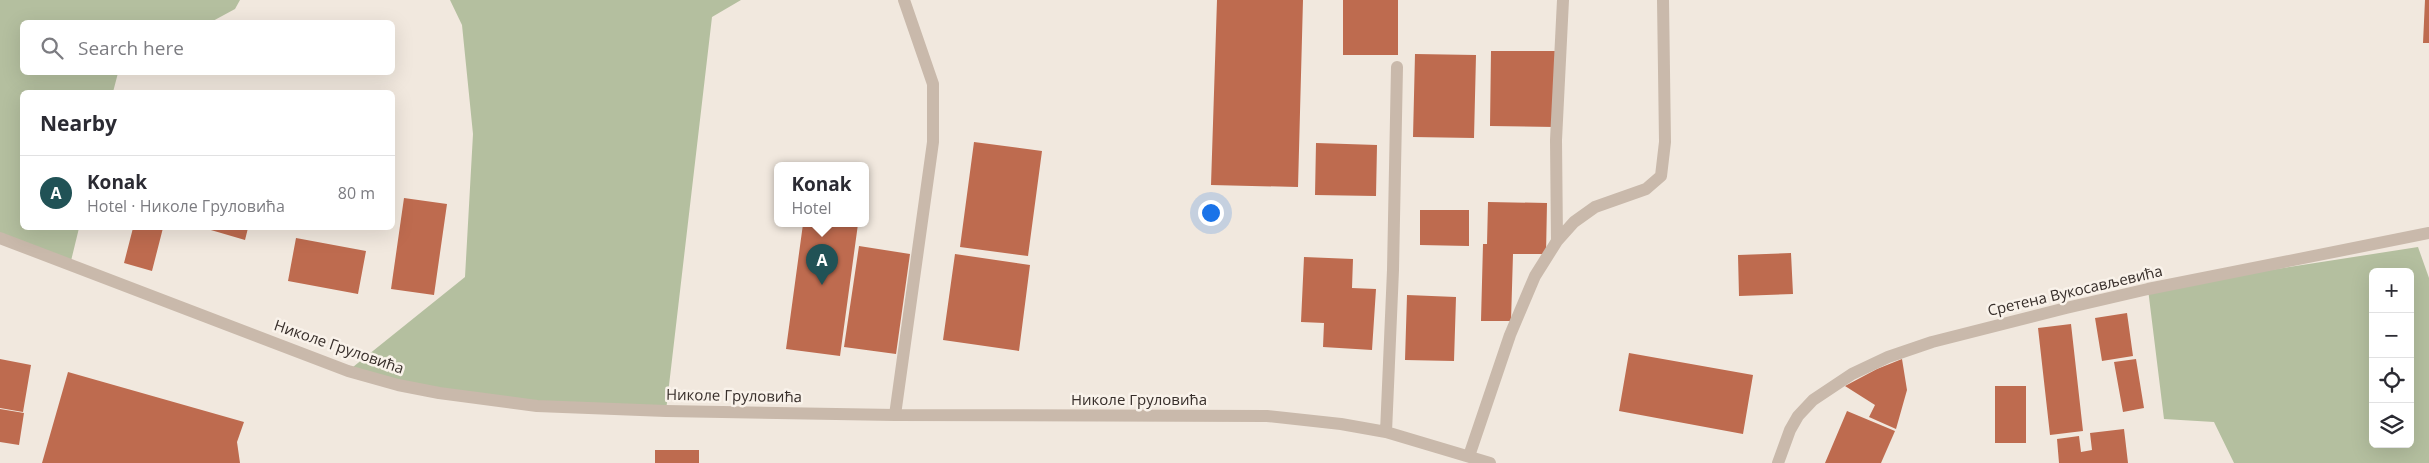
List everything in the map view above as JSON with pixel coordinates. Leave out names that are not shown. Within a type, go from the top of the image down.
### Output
[{"type":"street","points":[[895,415],[933,142],[933,84],[904,0]]},
{"type":"street","points":[[1557,241],[1556,140],[1563,0]]},
{"type":"street","points":[[1469,456],[1510,335],[1531,284],[1557,241],[1574,222],[1595,207],[1646,189],[1661,176],[1665,142],[1664,0]]},
{"type":"street","points":[[1386,432],[1393,270],[1396,66]]},
{"type":"street","name":"Сретена Вукосављевића","points":[[1778,463],[1790,430],[1798,416],[1813,400],[1852,374],[1888,357],[1932,342],[2084,304],[2429,233]]},
{"type":"street","name":"Николе Груловића","points":[[0,238],[348,371],[398,385],[484,400],[537,406],[666,411],[895,415],[1267,416],[1341,424],[1386,432],[1490,463]]},
{"type":"green space","points":[[0,0],[240,0],[235,9],[215,20],[20,20],[20,75],[117,75],[114,90],[20,90],[20,230],[79,230],[70,265],[0,237]]},
{"type":"green space","points":[[450,0],[741,0],[712,17],[666,411],[537,406],[348,371],[465,277],[473,134],[462,25]]},
{"type":"green space","points":[[2418,247],[2429,278],[2429,463],[2234,463],[2214,422],[2164,419],[2148,289]]},
{"type":"building","points":[[1217,0],[1303,0],[1298,187],[1211,185]]},
{"type":"building","points":[[1343,0],[1398,0],[1398,55],[1343,55]]},
{"type":"building","points":[[2425,0],[2429,0],[2429,43],[2423,43]]},
{"type":"building","points":[[1491,51],[1556,51],[1555,127],[1490,126]]},
{"type":"building","points":[[1415,54],[1476,55],[1474,138],[1413,137]]},
{"type":"building","points":[[974,142],[1042,151],[1028,256],[960,247]]},
{"type":"building","points":[[1316,143],[1377,145],[1376,196],[1315,195]]},
{"type":"building","points":[[404,198],[447,204],[434,295],[391,289]]},
{"type":"building","points":[[1488,202],[1547,203],[1546,254],[1513,254],[1511,321],[1481,321],[1483,244],[1487,244]]},
{"type":"building","points":[[1420,210],[1469,210],[1469,246],[1420,245]]},
{"type":"building","points":[[803,227],[858,227],[840,356],[786,349]]},
{"type":"building","points":[[132,230],[162,230],[152,271],[124,263]]},
{"type":"building","points":[[211,230],[248,230],[245,240]]},
{"type":"building","points":[[296,238],[366,251],[358,294],[288,281]]},
{"type":"building","points":[[859,246],[910,254],[896,354],[844,347]]},
{"type":"building","points":[[1791,253],[1793,294],[1739,296],[1738,255]]},
{"type":"building","points":[[955,254],[1030,265],[1019,351],[943,340]]},
{"type":"building","points":[[1304,257],[1353,259],[1352,288],[1376,289],[1372,350],[1323,347],[1324,323],[1301,322]]},
{"type":"building","points":[[1407,295],[1456,297],[1454,361],[1405,360]]},
{"type":"building","points":[[2127,313],[2133,356],[2102,361],[2095,318]]},
{"type":"building","points":[[2071,324],[2083,431],[2050,435],[2038,328]]},
{"type":"building","points":[[1629,353],[1753,375],[1743,434],[1619,411]]},
{"type":"building","points":[[0,359],[31,365],[23,412],[0,408]]},
{"type":"building","points":[[1902,359],[1907,390],[1896,429],[1869,417],[1875,405],[1845,386],[1877,369]]},
{"type":"building","points":[[2136,359],[2144,408],[2123,412],[2114,362]]},
{"type":"building","points":[[68,372],[244,422],[237,442],[240,463],[42,463]]},
{"type":"building","points":[[1995,386],[2026,386],[2026,443],[1995,443]]},
{"type":"building","points":[[0,409],[24,413],[19,445],[0,442]]},
{"type":"building","points":[[1847,411],[1895,431],[1881,463],[1825,463]]},
{"type":"building","points":[[2124,429],[2128,463],[2059,463],[2057,439],[2079,436],[2081,452],[2092,450],[2090,433]]},
{"type":"building","points":[[655,450],[699,450],[699,463],[655,463]]},
{"type":"place","name":"Konak","points":[[822,285]]}]
